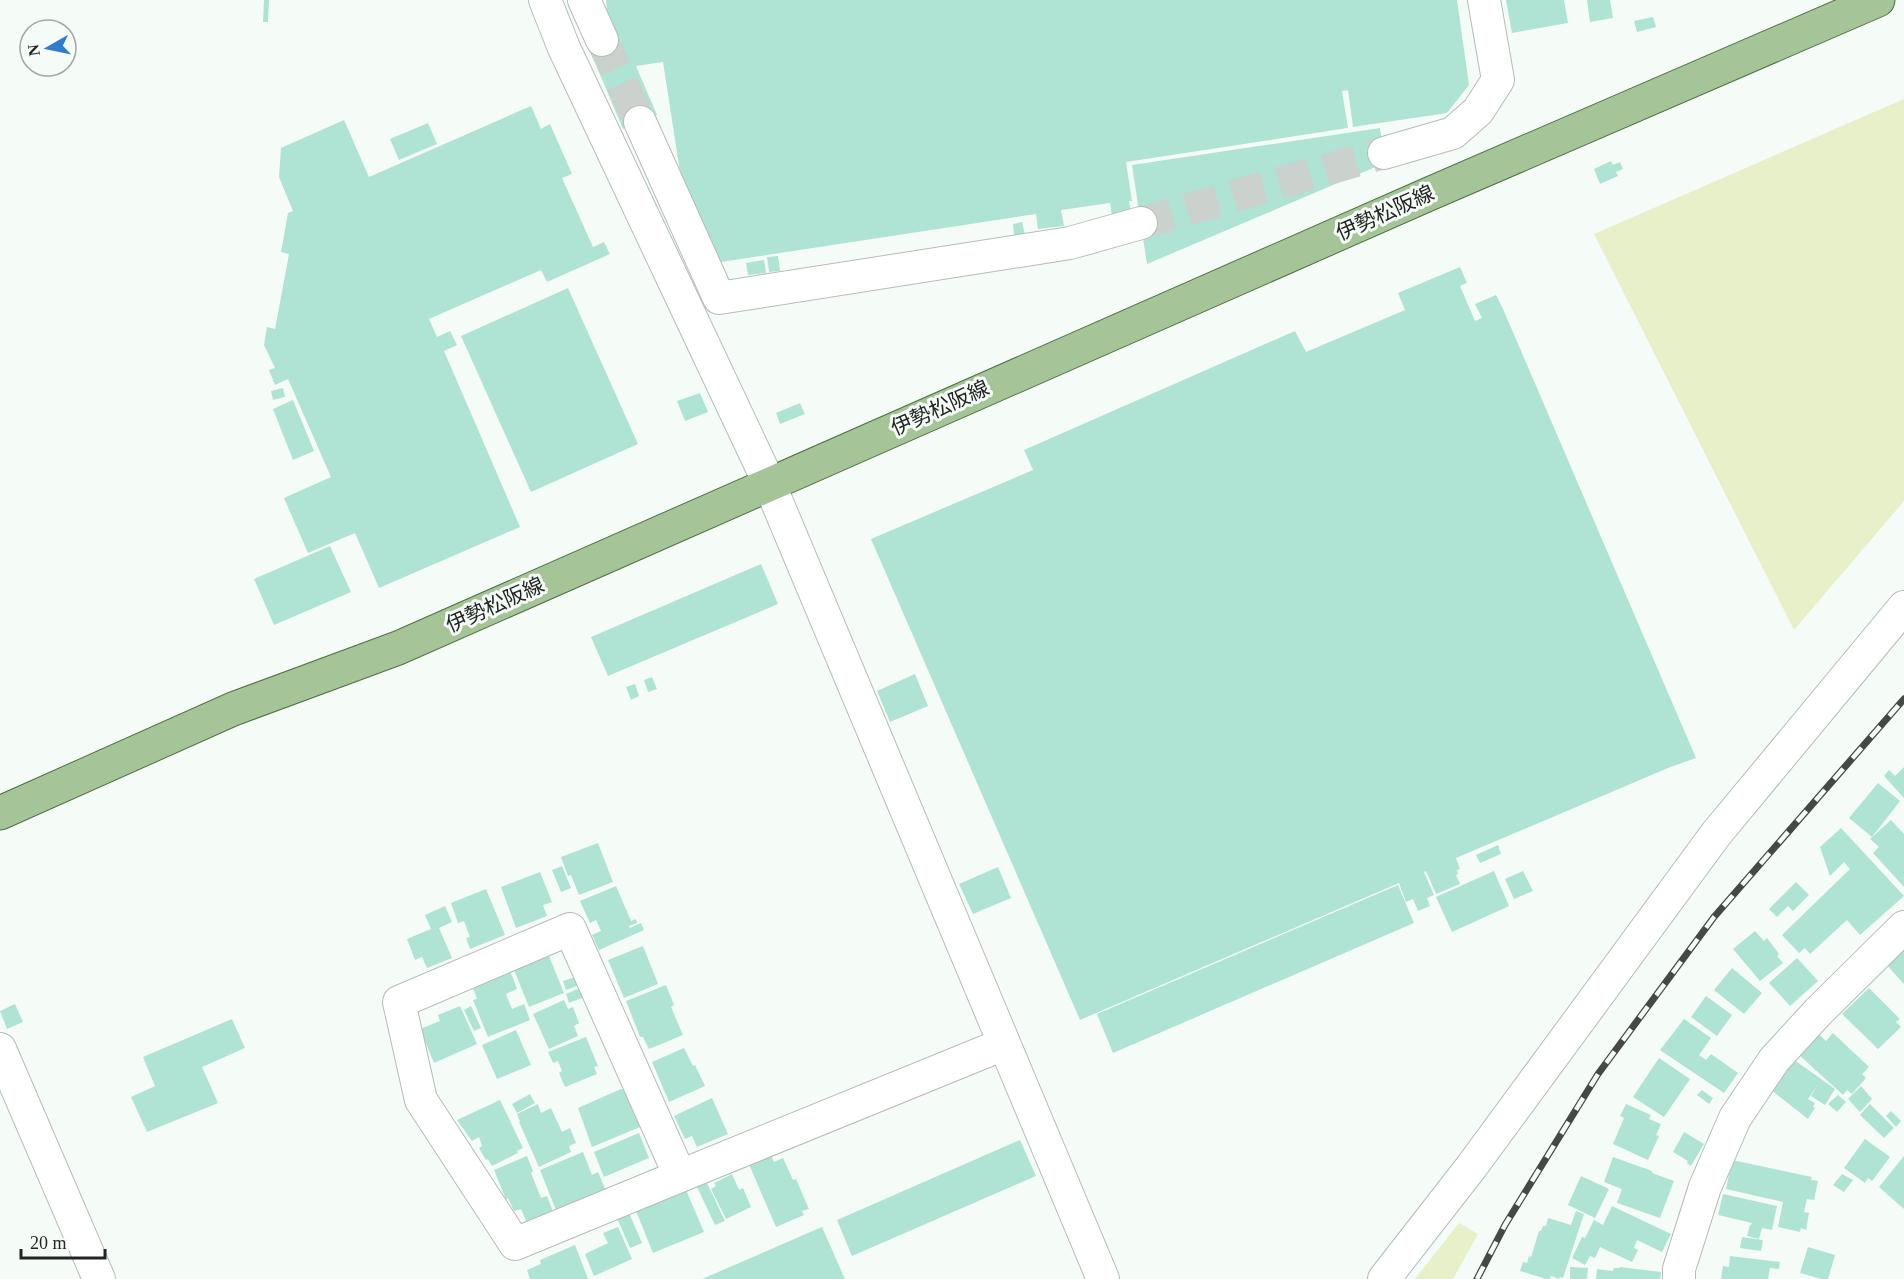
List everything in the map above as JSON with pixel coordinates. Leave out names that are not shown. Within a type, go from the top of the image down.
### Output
[{"type":"main road","name":"伊勢松阪線","points":[[0,813],[233,709],[398,648],[1429,194],[1878,0]]},
{"type":"street","points":[[545,0],[564,48],[769,483],[1103,1279]]},
{"type":"street","points":[[584,0],[602,40]]},
{"type":"street","points":[[1384,153],[1453,133],[1478,111],[1498,80],[1484,0]]},
{"type":"street","points":[[640,122],[719,298],[1070,243],[1141,223]]},
{"type":"street","points":[[1384,1279],[1472,1166],[1716,834],[1904,607]]},
{"type":"street","points":[[1679,1279],[1679,1269],[1705,1187],[1735,1118],[1774,1060],[1818,1012],[1904,927]]},
{"type":"street","points":[[680,1176],[570,929],[399,1002],[421,1100],[515,1244],[1004,1044]]},
{"type":"street","points":[[0,1049],[99,1279]]},
{"type":"green space","points":[[1904,99],[1904,501],[1794,630],[1594,234]]},
{"type":"green space","points":[[1459,1223],[1478,1234],[1453,1279],[1415,1279]]},
{"type":"building","points":[[264,0],[269,0],[268,22],[263,22]]},
{"type":"building","points":[[606,0],[1457,0],[1469,85],[1447,113],[1353,127],[1348,90],[1342,91],[1348,128],[1126,162],[1132,201],[1129,201],[1131,214],[1112,216],[1110,203],[1061,210],[1064,226],[1038,229],[1036,214],[721,262],[683,191],[663,62],[636,66],[657,115],[623,129],[588,46],[617,34],[607,11]]},
{"type":"building","points":[[1506,0],[1564,0],[1568,23],[1512,33]]},
{"type":"building","points":[[1587,0],[1610,0],[1613,18],[1590,22]]},
{"type":"building","points":[[1653,17],[1656,27],[1637,32],[1634,21]]},
{"type":"building","points":[[531,106],[541,129],[550,124],[572,174],[562,178],[593,247],[604,242],[610,254],[547,282],[541,270],[429,319],[437,337],[450,331],[457,345],[444,351],[520,527],[379,588],[355,533],[308,553],[284,498],[331,477],[288,379],[275,385],[269,370],[275,368],[264,345],[267,327],[275,329],[289,254],[281,252],[288,213],[293,211],[279,177],[281,148],[344,120],[369,177]]},
{"type":"building","points":[[428,123],[437,144],[399,160],[390,139]]},
{"type":"building","points":[[1380,128],[1385,163],[1147,264],[1132,165]]},
{"type":"building","points":[[1611,161],[1613,165],[1620,162],[1623,169],[1616,172],[1618,176],[1600,184],[1594,169]]},
{"type":"building","points":[[1022,222],[1025,235],[1014,237],[1013,224]]},
{"type":"building","points":[[778,256],[780,271],[769,272],[767,257]]},
{"type":"building","points":[[764,260],[766,273],[748,275],[746,263]]},
{"type":"building","points":[[1460,267],[1467,283],[1460,286],[1475,321],[1482,318],[1475,304],[1496,295],[1503,309],[1696,758],[1456,858],[1460,869],[1457,870],[1456,875],[1460,884],[1436,894],[1426,871],[1424,872],[1434,895],[1427,898],[1430,906],[1418,911],[1413,899],[1406,902],[1399,883],[1080,1020],[871,539],[1033,470],[1024,450],[1295,331],[1306,352],[1405,310],[1398,293]]},
{"type":"building","points":[[568,288],[638,444],[531,492],[461,336]]},
{"type":"building","points":[[283,388],[285,397],[273,400],[271,391]]},
{"type":"building","points":[[700,393],[708,412],[685,421],[677,401]]},
{"type":"building","points":[[293,400],[314,451],[293,460],[273,409]]},
{"type":"building","points":[[800,403],[805,414],[780,424],[776,413]]},
{"type":"building","points":[[330,546],[351,592],[274,625],[254,579]]},
{"type":"building","points":[[761,564],[778,604],[608,676],[591,637]]},
{"type":"building","points":[[915,674],[928,706],[890,722],[877,691]]},
{"type":"building","points":[[652,677],[657,689],[648,692],[644,680]]},
{"type":"building","points":[[635,684],[639,696],[631,700],[626,687]]},
{"type":"building","points":[[1904,767],[1904,798],[1884,776],[1889,770],[1895,776]]},
{"type":"building","points":[[1878,783],[1900,801],[1872,837],[1849,818]]},
{"type":"building","points":[[1891,820],[1904,834],[1904,887],[1873,853],[1879,847],[1870,839]]},
{"type":"building","points":[[1841,828],[1904,896],[1860,935],[1847,920],[1810,954],[1805,948],[1799,953],[1782,935],[1850,869],[1844,862],[1830,876],[1820,847]]},
{"type":"building","points":[[598,843],[613,882],[579,895],[571,875],[568,876],[561,857]]},
{"type":"building","points":[[1498,845],[1501,854],[1480,863],[1476,855]]},
{"type":"building","points":[[562,866],[571,888],[561,892],[552,870]]},
{"type":"building","points":[[998,867],[1011,898],[973,914],[959,884]]},
{"type":"building","points":[[1494,871],[1509,906],[1452,932],[1436,897]]},
{"type":"building","points":[[1523,871],[1533,891],[1514,899],[1505,879]]},
{"type":"building","points":[[540,872],[552,902],[543,905],[547,916],[516,928],[501,887]]},
{"type":"building","points":[[1796,882],[1809,895],[1793,911],[1788,906],[1777,917],[1769,909]]},
{"type":"building","points":[[1398,885],[1414,923],[1113,1053],[1097,1014]]},
{"type":"building","points":[[616,886],[631,921],[636,919],[637,923],[629,926],[630,928],[641,923],[644,930],[599,950],[592,935],[601,931],[596,920],[590,923],[580,901]]},
{"type":"building","points":[[486,889],[505,935],[470,949],[466,938],[470,937],[464,921],[458,923],[451,903]]},
{"type":"building","points":[[445,906],[452,922],[439,928],[452,958],[427,968],[422,957],[415,960],[407,939],[431,929],[425,915]]},
{"type":"building","points":[[1755,931],[1764,941],[1767,938],[1783,963],[1760,981],[1733,949]]},
{"type":"building","points":[[643,946],[658,984],[624,998],[608,960]]},
{"type":"building","points":[[1904,948],[1904,984],[1886,964]]},
{"type":"building","points":[[549,956],[564,993],[529,1007],[514,970]]},
{"type":"building","points":[[1797,958],[1818,981],[1790,1006],[1769,983]]},
{"type":"building","points":[[1732,968],[1762,993],[1744,1014],[1714,990]]},
{"type":"building","points":[[510,970],[517,989],[506,994],[512,1009],[524,1004],[530,1020],[488,1037],[473,1000],[477,999],[472,985]]},
{"type":"building","points":[[579,976],[582,984],[566,990],[563,981]]},
{"type":"building","points":[[666,985],[674,1005],[671,1007],[683,1035],[649,1049],[643,1037],[640,1037],[626,1001]]},
{"type":"building","points":[[585,986],[589,995],[569,1003],[566,994]]},
{"type":"building","points":[[1869,988],[1900,1019],[1896,1022],[1901,1027],[1878,1049],[1842,1014]]},
{"type":"building","points":[[1706,996],[1732,1015],[1717,1036],[1691,1017]]},
{"type":"building","points":[[564,1000],[568,1009],[573,1007],[579,1023],[574,1026],[578,1036],[549,1049],[533,1014]]},
{"type":"building","points":[[15,1004],[23,1022],[7,1029],[0,1011]]},
{"type":"building","points":[[460,1006],[477,1044],[434,1063],[420,1029],[440,1021],[438,1015]]},
{"type":"building","points":[[471,1006],[481,1028],[474,1031],[464,1010]]},
{"type":"building","points":[[232,1019],[245,1048],[202,1067],[218,1103],[147,1132],[131,1097],[155,1086],[143,1057]]},
{"type":"building","points":[[1684,1019],[1711,1038],[1699,1055],[1706,1060],[1711,1054],[1738,1073],[1724,1093],[1660,1050]]},
{"type":"building","points":[[516,1030],[531,1065],[497,1079],[482,1045]]},
{"type":"building","points":[[1816,1031],[1826,1041],[1833,1033],[1869,1067],[1862,1074],[1866,1078],[1852,1094],[1847,1090],[1843,1095],[1797,1053]]},
{"type":"building","points":[[586,1037],[598,1066],[594,1067],[597,1074],[565,1087],[559,1073],[562,1071],[558,1061],[553,1063],[548,1052]]},
{"type":"building","points":[[684,1048],[705,1086],[669,1102],[652,1062]]},
{"type":"building","points":[[1659,1058],[1690,1079],[1664,1117],[1633,1097]]},
{"type":"building","points":[[1793,1059],[1835,1089],[1825,1105],[1811,1096],[1817,1086],[1808,1099],[1815,1103],[1813,1107],[1815,1108],[1808,1119],[1771,1090]]},
{"type":"building","points":[[1861,1086],[1872,1099],[1860,1112],[1848,1099]]},
{"type":"building","points":[[621,1089],[631,1093],[645,1125],[592,1147],[578,1108]]},
{"type":"building","points":[[1702,1090],[1713,1098],[1709,1104],[1697,1095]]},
{"type":"building","points":[[530,1094],[535,1103],[517,1113],[512,1104]]},
{"type":"building","points":[[1838,1095],[1846,1102],[1837,1112],[1828,1104]]},
{"type":"building","points":[[712,1098],[728,1134],[697,1147],[692,1136],[685,1139],[674,1116]]},
{"type":"building","points":[[500,1100],[523,1148],[517,1151],[518,1153],[492,1166],[479,1148],[482,1146],[479,1137],[472,1141],[457,1120]]},
{"type":"building","points":[[538,1104],[541,1113],[551,1108],[562,1132],[570,1128],[576,1143],[569,1146],[571,1152],[539,1167],[517,1114]]},
{"type":"building","points":[[1626,1104],[1651,1115],[1649,1119],[1661,1124],[1656,1135],[1659,1136],[1648,1160],[1613,1144],[1624,1118],[1620,1116]]},
{"type":"building","points":[[1870,1104],[1894,1128],[1884,1138],[1860,1115]]},
{"type":"building","points":[[1891,1111],[1901,1121],[1896,1127],[1886,1116]]},
{"type":"building","points":[[1684,1132],[1704,1144],[1691,1166],[1687,1163],[1688,1161],[1673,1152]]},
{"type":"building","points":[[639,1133],[649,1158],[604,1177],[594,1152]]},
{"type":"building","points":[[1865,1139],[1890,1157],[1872,1181],[1868,1178],[1865,1183],[1844,1168]]},
{"type":"building","points":[[1020,1140],[1036,1176],[852,1256],[837,1220]]},
{"type":"building","points":[[583,1152],[592,1175],[598,1172],[606,1191],[556,1210],[540,1170]]},
{"type":"building","points":[[770,1153],[774,1162],[783,1158],[793,1180],[796,1179],[809,1209],[802,1211],[804,1215],[776,1227],[748,1162]]},
{"type":"building","points":[[527,1156],[541,1198],[547,1196],[554,1214],[528,1225],[521,1209],[514,1211],[508,1198],[506,1200],[494,1170]]},
{"type":"building","points":[[1904,1156],[1904,1209],[1879,1187]]},
{"type":"building","points":[[1613,1157],[1674,1181],[1660,1218],[1617,1203],[1622,1189],[1604,1182]]},
{"type":"building","points":[[1732,1160],[1812,1177],[1811,1180],[1818,1181],[1814,1200],[1807,1199],[1804,1212],[1809,1213],[1806,1230],[1801,1228],[1800,1232],[1778,1227],[1783,1202],[1726,1189]]},
{"type":"building","points":[[732,1174],[739,1190],[743,1188],[751,1207],[726,1219],[711,1189],[716,1186],[714,1183]]},
{"type":"building","points":[[1842,1174],[1853,1180],[1844,1192],[1833,1185]]},
{"type":"building","points":[[1581,1176],[1609,1189],[1595,1218],[1568,1205]]},
{"type":"building","points":[[707,1183],[725,1221],[715,1225],[697,1187]]},
{"type":"building","points":[[686,1190],[704,1232],[653,1253],[636,1211]]},
{"type":"building","points":[[1723,1194],[1777,1206],[1772,1230],[1762,1228],[1759,1239],[1747,1236],[1752,1223],[1718,1215]]},
{"type":"building","points":[[1612,1206],[1671,1234],[1662,1252],[1637,1240],[1634,1248],[1638,1250],[1632,1262],[1600,1247],[1595,1258],[1590,1256],[1585,1265],[1572,1258],[1582,1237],[1585,1238],[1594,1220],[1603,1225]]},
{"type":"building","points":[[1576,1211],[1584,1214],[1563,1278],[1551,1276],[1550,1279],[1546,1279],[1520,1271],[1523,1262],[1527,1263],[1529,1256],[1531,1257],[1539,1231],[1546,1226],[1548,1218],[1571,1225]]},
{"type":"building","points":[[629,1213],[642,1243],[630,1248],[617,1218]]},
{"type":"building","points":[[618,1227],[632,1259],[594,1276],[585,1254],[608,1243],[603,1233]]},
{"type":"building","points":[[822,1227],[845,1279],[702,1279]]},
{"type":"building","points":[[1742,1237],[1763,1240],[1761,1251],[1740,1248]]},
{"type":"building","points":[[575,1245],[588,1279],[530,1279],[527,1270],[541,1264],[540,1260]]},
{"type":"building","points":[[1808,1247],[1835,1255],[1828,1279],[1800,1273]]},
{"type":"building","points":[[1730,1256],[1780,1262],[1779,1269],[1770,1268],[1768,1279],[1721,1279],[1723,1266],[1729,1267]]},
{"type":"building","points":[[1570,1267],[1588,1268],[1587,1279],[1570,1279]]},
{"type":"building","points":[[1614,1268],[1661,1272],[1660,1279],[1596,1279],[1597,1269],[1613,1271]]},
{"type":"tunnel","points":[[602,40],[640,122]]},
{"type":"tunnel","points":[[1141,223],[1384,153]]},
{"type":"railway","points":[[1477,1279],[1505,1225],[1598,1074],[1714,917],[1904,699]]}]
